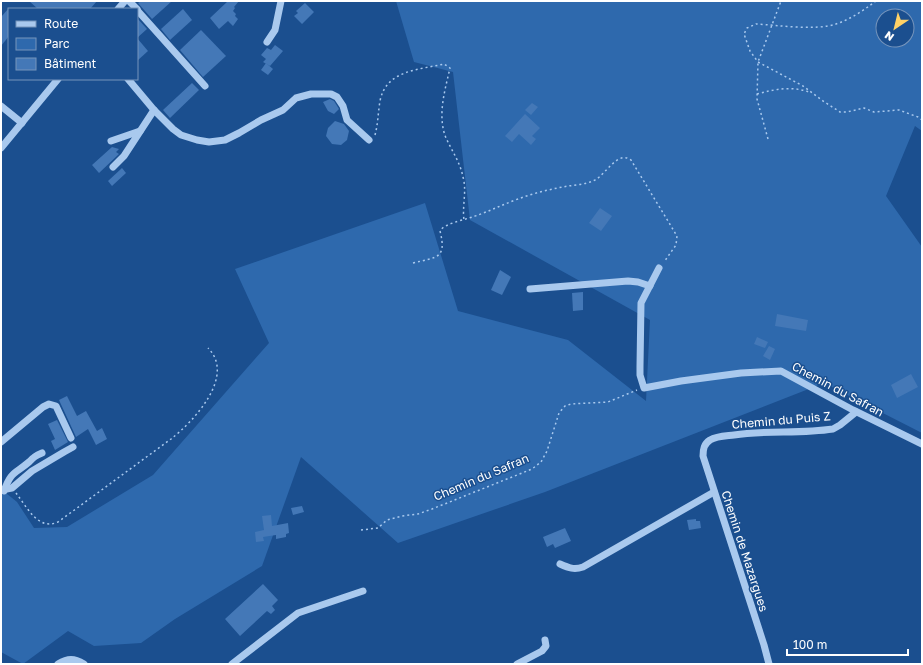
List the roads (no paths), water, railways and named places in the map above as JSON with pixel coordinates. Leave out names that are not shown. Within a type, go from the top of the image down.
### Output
[{"type":"street","points":[[267,42],[275,30],[281,1]]},
{"type":"street","points":[[138,10],[205,86]]},
{"type":"street","points":[[1,148],[57,80]]},
{"type":"street","points":[[129,80],[154,110],[173,129],[181,135],[197,140],[209,142],[225,140],[261,120],[283,110],[296,98],[311,94],[331,94],[337,98],[343,106],[347,120],[369,140]]},
{"type":"street","points":[[1,106],[22,123]]},
{"type":"street","points":[[113,167],[124,156],[154,110]]},
{"type":"street","points":[[111,140],[140,131]]},
{"type":"street","points":[[530,289],[628,281],[638,282],[650,286],[659,268]]},
{"type":"street","name":"Chemin du Safran","points":[[650,286],[641,303],[640,375],[644,388],[681,381],[741,373],[782,371],[856,412],[922,444]]},
{"type":"street","points":[[1,442],[43,407],[49,404],[56,406],[71,438]]},
{"type":"street","name":"Chemin du Puis Z","points":[[705,445],[710,440],[715,438],[750,433],[833,429],[856,412]]},
{"type":"street","name":"Chemin de Mazargues","points":[[705,445],[703,456],[769,664]]},
{"type":"street","points":[[3,491],[12,488],[32,471],[73,448]]},
{"type":"street","points":[[3,491],[13,474],[30,461],[32,457],[42,453]]},
{"type":"street","points":[[560,564],[571,569],[583,568],[714,492]]},
{"type":"street","points":[[232,664],[298,612],[363,591]]},
{"type":"street","points":[[517,664],[542,651],[546,646],[545,640]]},
{"type":"street","points":[[58,664],[71,659],[78,660],[84,664]]}]
